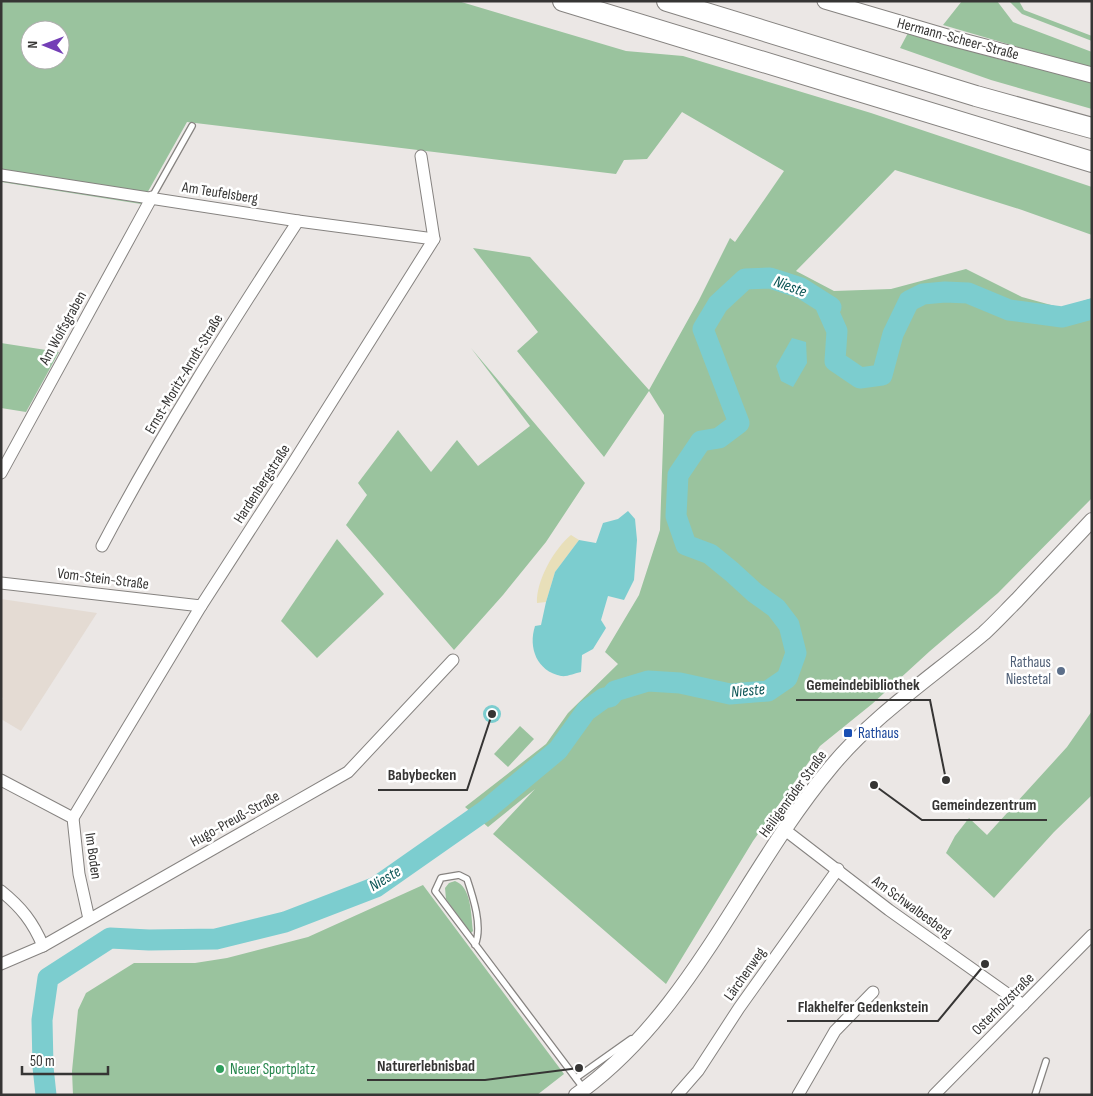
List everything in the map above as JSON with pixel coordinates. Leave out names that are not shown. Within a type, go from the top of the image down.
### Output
[{"type":"highway","points":[[563,1],[758,62],[884,98],[1092,162]]},
{"type":"highway","points":[[667,1],[976,96],[1092,128]]},
{"type":"main road","name":"Hermann-Scheer-Straße","points":[[825,1],[947,37],[1092,75]]},
{"type":"street","points":[[421,156],[434,240]]},
{"type":"street","name":"Am Teufelsberg","points":[[1,175],[434,240]]},
{"type":"street","name":"Am Wolfsgraben","points":[[1,473],[152,198]]},
{"type":"street","name":"Ernst-Moritz-Arndt-Straße","points":[[102,546],[217,345],[298,221]]},
{"type":"street","name":"Hardenbergstraße","points":[[73,818],[201,606],[434,240]]},
{"type":"street","name":"Heiligenröder Straße","points":[[579,1087],[614,1064],[647,1031],[692,970],[803,803],[832,765],[860,736],[986,631],[1092,520]]},
{"type":"street","name":"Vom-Stein-Straße","points":[[1,583],[201,606]]},
{"type":"street","name":"Hugo-Preuß-Straße","points":[[1,964],[43,946],[348,772],[453,660]]},
{"type":"street","name":"Im Boden","points":[[1,780],[73,818],[79,874],[89,919]]},
{"type":"street","name":"Am Schwalbesberg","points":[[785,830],[890,910],[1023,1005]]},
{"type":"street","name":"Lärchenweg","points":[[677,1095],[698,1072],[739,1008],[838,870]]},
{"type":"street","points":[[1,891],[19,905],[36,929],[43,946]]},
{"type":"street","name":"Osterholzstraße","points":[[934,1095],[1092,935]]},
{"type":"street","points":[[798,1095],[835,1031],[873,992]]},
{"type":"lane","points":[[152,198],[192,126]]},
{"type":"lane","points":[[475,945],[479,936],[474,899],[467,879],[459,875],[441,878],[435,891],[579,1087]]},
{"type":"lane","points":[[1036,1095],[1046,1061]]},
{"type":"shaded area","points":[[1,599],[97,613],[21,731],[1,719],[1,702],[3,698],[1,697]]},
{"type":"green space","points":[[1,1],[458,1],[626,51],[683,56],[871,113],[1092,187],[1092,235],[1022,210],[895,170],[796,271],[834,291],[891,289],[966,269],[1022,297],[1062,308],[1092,298],[1092,498],[998,593],[872,704],[820,746],[753,841],[666,984],[493,834],[535,789],[488,827],[465,807],[546,744],[568,713],[618,664],[605,652],[639,595],[660,530],[664,415],[649,391],[604,457],[517,351],[538,332],[473,248],[530,257],[649,390],[699,300],[730,238],[735,242],[784,171],[682,112],[647,159],[624,160],[616,174],[187,122],[141,204],[1,182]]},
{"type":"green space","points":[[962,1],[997,1],[1013,22],[1092,52],[1092,67],[943,25]]},
{"type":"green space","points":[[1009,1],[1019,1],[1024,10],[1092,36],[1092,41],[1022,14]]},
{"type":"green space","points":[[908,33],[1002,60],[1092,82],[1092,109],[991,80],[900,48]]},
{"type":"green space","points":[[1,343],[59,352],[26,412],[1,408]]},
{"type":"green space","points":[[471,348],[585,483],[546,542],[503,595],[454,650],[346,525],[367,495],[358,483],[398,430],[431,472],[457,440],[478,466],[530,426]]},
{"type":"green space","points":[[337,539],[384,594],[317,658],[281,621]]},
{"type":"green space","points":[[1092,711],[1092,795],[1054,832],[994,898],[946,853],[955,836],[969,818],[987,835],[1067,747]]},
{"type":"green space","points":[[520,726],[534,739],[508,767],[494,754]]},
{"type":"green space","points":[[455,881],[461,884],[468,896],[473,931],[471,933],[446,899],[445,888],[449,883]]},
{"type":"green space","points":[[423,885],[564,1074],[537,1095],[73,1095],[72,1071],[78,1010],[86,993],[134,963],[195,963],[227,958],[308,937]]},
{"type":"sand","points":[[571,535],[579,540],[555,572],[546,602],[537,603],[537,594],[547,566],[558,548]]},
{"type":"water","points":[[792,338],[806,342],[807,363],[793,387],[781,381],[776,366]]},
{"type":"water","points":[[628,511],[635,519],[637,540],[634,580],[624,600],[608,596],[601,620],[606,628],[593,649],[582,655],[581,672],[563,676],[553,673],[540,664],[536,657],[533,634],[535,626],[541,625],[555,572],[579,540],[596,543],[603,523],[618,519]]},
{"type":"water","points":[[488,705],[496,705],[501,710],[499,721],[488,723],[483,718],[483,710]]},
{"type":"waterway","name":"Nieste","points":[[46,1095],[43,1067],[42,1020],[48,978],[110,938],[149,940],[216,939],[285,922],[376,887],[486,810],[558,750],[586,711],[604,698],[610,697],[615,691],[648,681],[680,683],[730,694],[768,691],[787,678],[796,653],[789,625],[776,608],[755,593],[710,554],[686,545],[676,516],[678,475],[701,441],[719,438],[739,423],[703,329],[718,304],[745,279],[770,278],[801,288],[831,307],[825,304],[837,331],[835,361],[860,378],[882,375],[893,334],[909,301],[923,294],[945,292],[968,293],[1009,310],[1062,317],[1092,309]]},
{"type":"place","name":"Rathaus Niestetal","points":[[1061,671]]},
{"type":"place","name":"Babybecken","points":[[492,714]]},
{"type":"place","name":"Rathaus","points":[[848,733]]},
{"type":"place","name":"Gemeindebibliothek","points":[[946,780]]},
{"type":"place","name":"Gemeindezentrum","points":[[874,785]]},
{"type":"place","name":"Flakhelfer Gedenkstein","points":[[985,964]]},
{"type":"place","name":"Naturerlebnisbad","points":[[579,1068]]},
{"type":"place","name":"Neuer Sportplatz","points":[[220,1069]]}]
